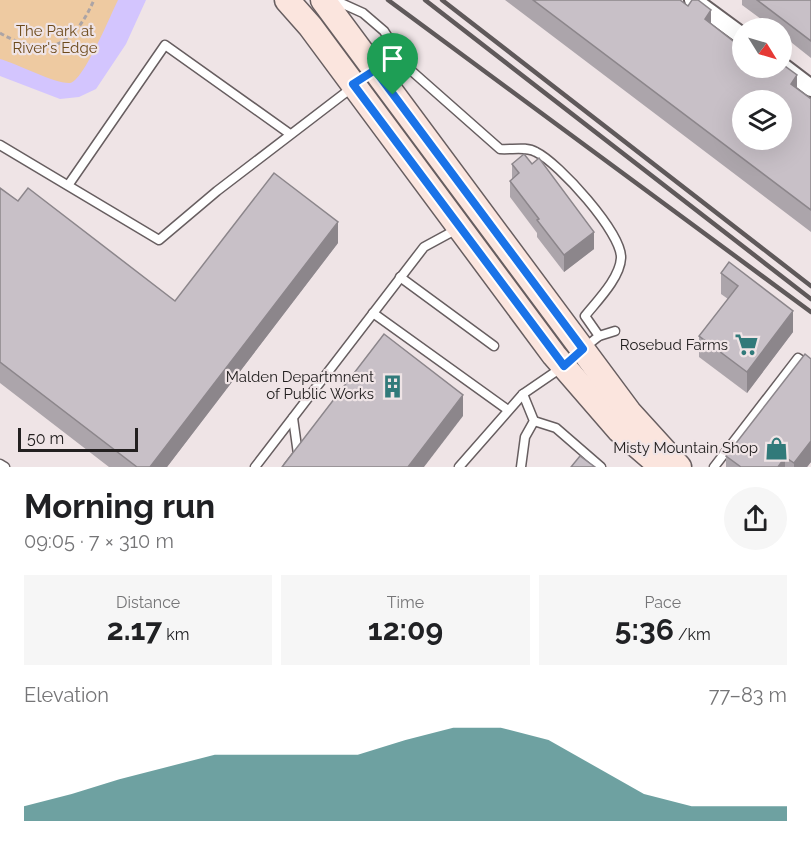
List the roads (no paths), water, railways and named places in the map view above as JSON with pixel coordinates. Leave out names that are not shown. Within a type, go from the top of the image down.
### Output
[{"type":"main road","points":[[287,0],[310,26],[459,228],[578,353],[679,467]]},
{"type":"main road","points":[[324,2],[578,353],[619,430],[662,467]]},
{"type":"street","points":[[693,0],[732,29]]},
{"type":"street","points":[[792,74],[811,88]]},
{"type":"lane","points":[[324,2],[341,3],[363,13],[384,32],[406,66],[500,149],[515,151],[524,148],[542,155],[567,176],[595,208],[618,245],[621,257],[619,269],[585,316],[578,353]]},
{"type":"lane","points":[[69,184],[165,45],[290,134]]},
{"type":"lane","points":[[0,145],[69,184],[159,240],[353,84],[375,70]]},
{"type":"lane","points":[[255,467],[424,247],[459,228]]},
{"type":"lane","points":[[400,277],[494,346]]},
{"type":"lane","points":[[373,313],[508,410]]},
{"type":"lane","points":[[459,467],[523,394],[578,353],[615,331]]},
{"type":"lane","points":[[714,467],[798,358],[811,367]]},
{"type":"lane","points":[[523,394],[534,421]]},
{"type":"lane","points":[[288,467],[298,454],[293,418]]},
{"type":"lane","points":[[520,467],[525,438],[534,421]]},
{"type":"lane","points":[[534,421],[556,428],[601,467]]},
{"type":"lane","points":[[0,464],[5,467]]},
{"type":"railway","points":[[388,0],[811,312]]},
{"type":"railway","points":[[425,0],[811,299]]},
{"type":"railway","points":[[442,0],[811,286]]},
{"type":"place","name":"Rosebud Farms","points":[[746,345]]},
{"type":"place","name":"Malden Departmnent of Public Works","points":[[392,386]]},
{"type":"place","name":"Misty Mountain Shop","points":[[776,448]]},
{"type":"park label","name":"The Park at River's Edge","points":[[55,40]]}]
